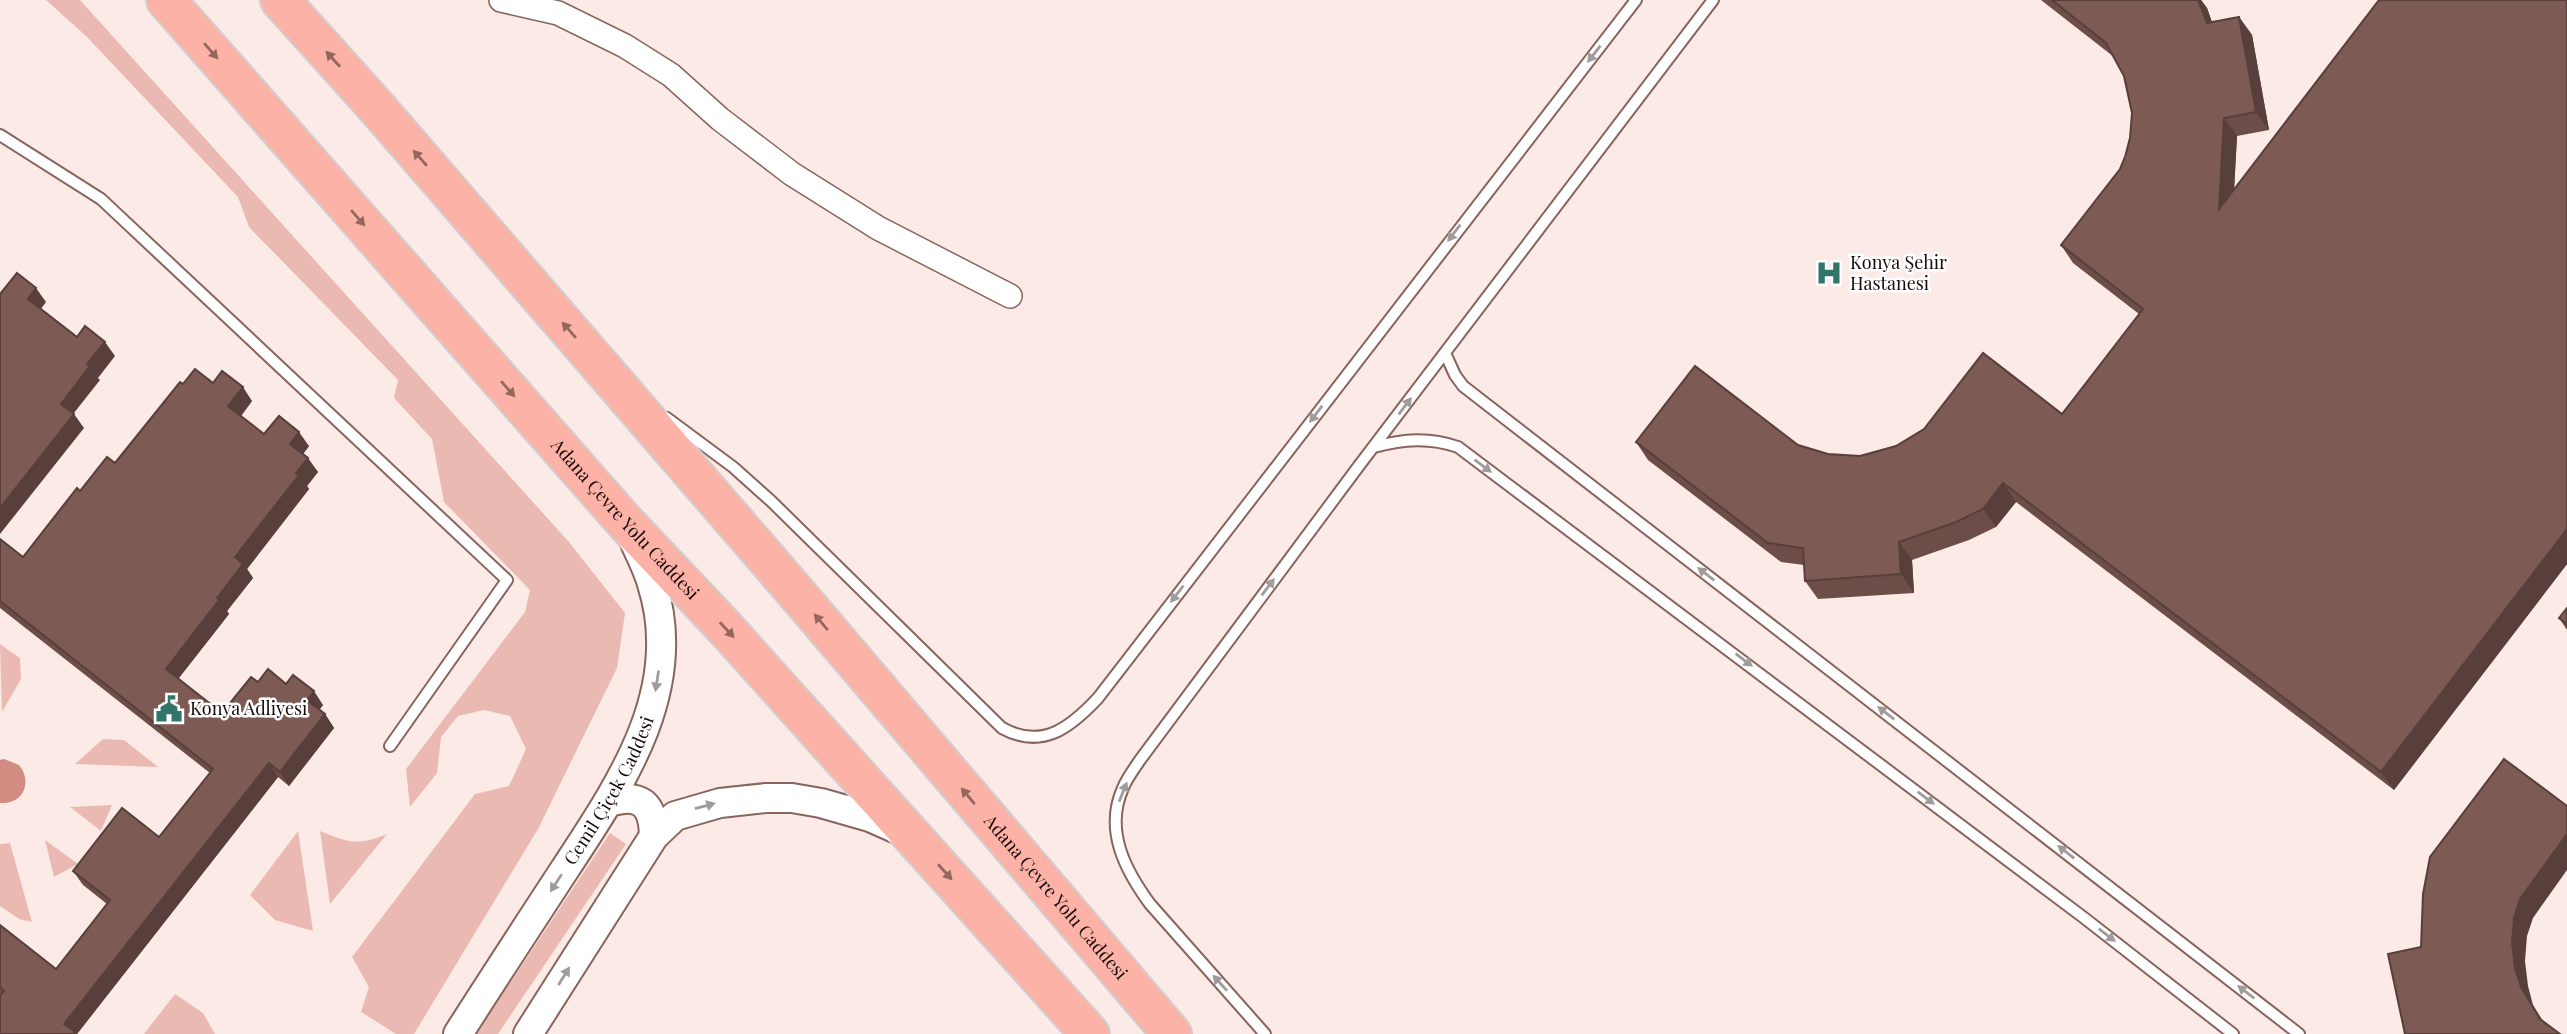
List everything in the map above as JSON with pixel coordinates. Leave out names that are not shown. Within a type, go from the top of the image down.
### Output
[{"type":"highway","name":"Adana Çevre Yolu Caddesi","points":[[166,0],[625,522],[734,638],[1090,1034]]},
{"type":"highway","name":"Adana Çevre Yolu Caddesi","points":[[280,0],[379,110],[1172,1034]]},
{"type":"street","points":[[501,0],[558,13],[625,46],[671,75],[720,119],[792,174],[878,228],[1010,296]]},
{"type":"street","name":"Cemil Çiçek Caddesi","points":[[458,1034],[609,802],[642,737],[657,683],[660,626],[652,584],[625,522]]},
{"type":"street","points":[[609,802],[626,797],[640,801],[649,810],[654,836]]},
{"type":"street","points":[[528,1034],[654,836],[675,816],[740,799],[792,798],[870,817],[913,837]]},
{"type":"lane","points":[[613,382],[701,442],[742,475],[996,724],[1016,736],[1032,738],[1046,735],[1074,721],[1098,698],[1636,0]]},
{"type":"lane","points":[[1265,1034],[1150,904],[1135,883],[1123,862],[1116,836],[1115,811],[1123,788],[1140,760],[1374,447],[1713,0]]},
{"type":"lane","points":[[0,135],[101,198],[507,580],[390,746]]},
{"type":"lane","points":[[1445,353],[1463,386],[2299,1034]]},
{"type":"lane","points":[[1374,447],[1403,439],[1438,440],[1458,447],[2050,892],[2233,1034]]},
{"type":"shaded area","points":[[46,0],[80,0],[569,542],[625,613],[617,668],[538,829],[414,1034],[396,1034],[361,1012],[369,987],[352,957],[475,794],[509,786],[526,749],[510,716],[484,710],[458,716],[441,737],[437,773],[410,807],[406,769],[525,612],[530,590],[444,502],[432,439],[394,398],[398,380],[249,227],[238,197],[87,37]]},
{"type":"shaded area","points":[[0,644],[20,658],[21,679],[2,712]]},
{"type":"shaded area","points":[[103,739],[124,740],[158,767],[75,764]]},
{"type":"shaded area","points":[[0,760],[19,765],[25,785],[15,800],[0,803]]},
{"type":"shaded area","points":[[112,805],[101,831],[70,807]]},
{"type":"shaded area","points":[[298,831],[313,931],[275,920],[250,895]]},
{"type":"shaded area","points":[[320,831],[354,842],[387,834],[330,904]]},
{"type":"shaded area","points":[[610,833],[626,844],[498,1034],[476,1034]]},
{"type":"shaded area","points":[[45,840],[78,864],[54,877]]},
{"type":"shaded area","points":[[10,843],[32,922],[19,919],[0,906],[0,844]]},
{"type":"shaded area","points":[[175,994],[203,1013],[215,1034],[144,1034]]},
{"type":"building","points":[[2052,0],[2198,0],[2207,23],[2239,17],[2256,112],[2224,118],[2219,209],[2379,0],[2567,0],[2567,529],[2381,772],[2003,483],[1983,509],[1956,522],[1899,542],[1901,574],[1805,581],[1803,548],[1768,543],[1636,442],[1695,366],[1798,445],[1828,454],[1860,456],[1896,446],[1924,429],[1983,353],[2062,414],[2143,309],[2061,245],[2120,169],[2130,138],[2132,113],[2124,76],[2106,43]]},
{"type":"building","points":[[17,273],[36,288],[28,299],[77,337],[85,326],[105,342],[61,404],[74,414],[0,508],[0,294]]},
{"type":"building","name":"Konya Adliyesi","points":[[195,369],[213,383],[222,371],[243,387],[228,406],[264,434],[279,416],[299,432],[290,444],[308,458],[296,473],[299,475],[235,557],[243,564],[217,598],[219,600],[166,669],[222,713],[251,677],[258,682],[268,669],[286,684],[293,675],[314,691],[307,700],[325,714],[280,772],[269,763],[64,1024],[75,1032],[73,1034],[0,1034],[0,996],[4,991],[0,987],[0,925],[56,969],[110,900],[73,871],[122,808],[159,837],[213,769],[0,601],[0,539],[23,557],[77,488],[80,491],[107,457],[115,463],[180,382],[183,384]]},
{"type":"building","points":[[2567,608],[2567,624],[2559,618]]},
{"type":"building","points":[[2504,759],[2567,806],[2567,834],[2520,899],[2514,918],[2512,943],[2521,987],[2540,1019],[2560,1034],[2405,1034],[2388,954],[2421,947],[2423,894],[2430,857]]},
{"type":"place","name":"Konya Şehir Hastanesi","points":[[1829,273]]},
{"type":"place","name":"Konya Adliyesi","points":[[169,709]]}]
